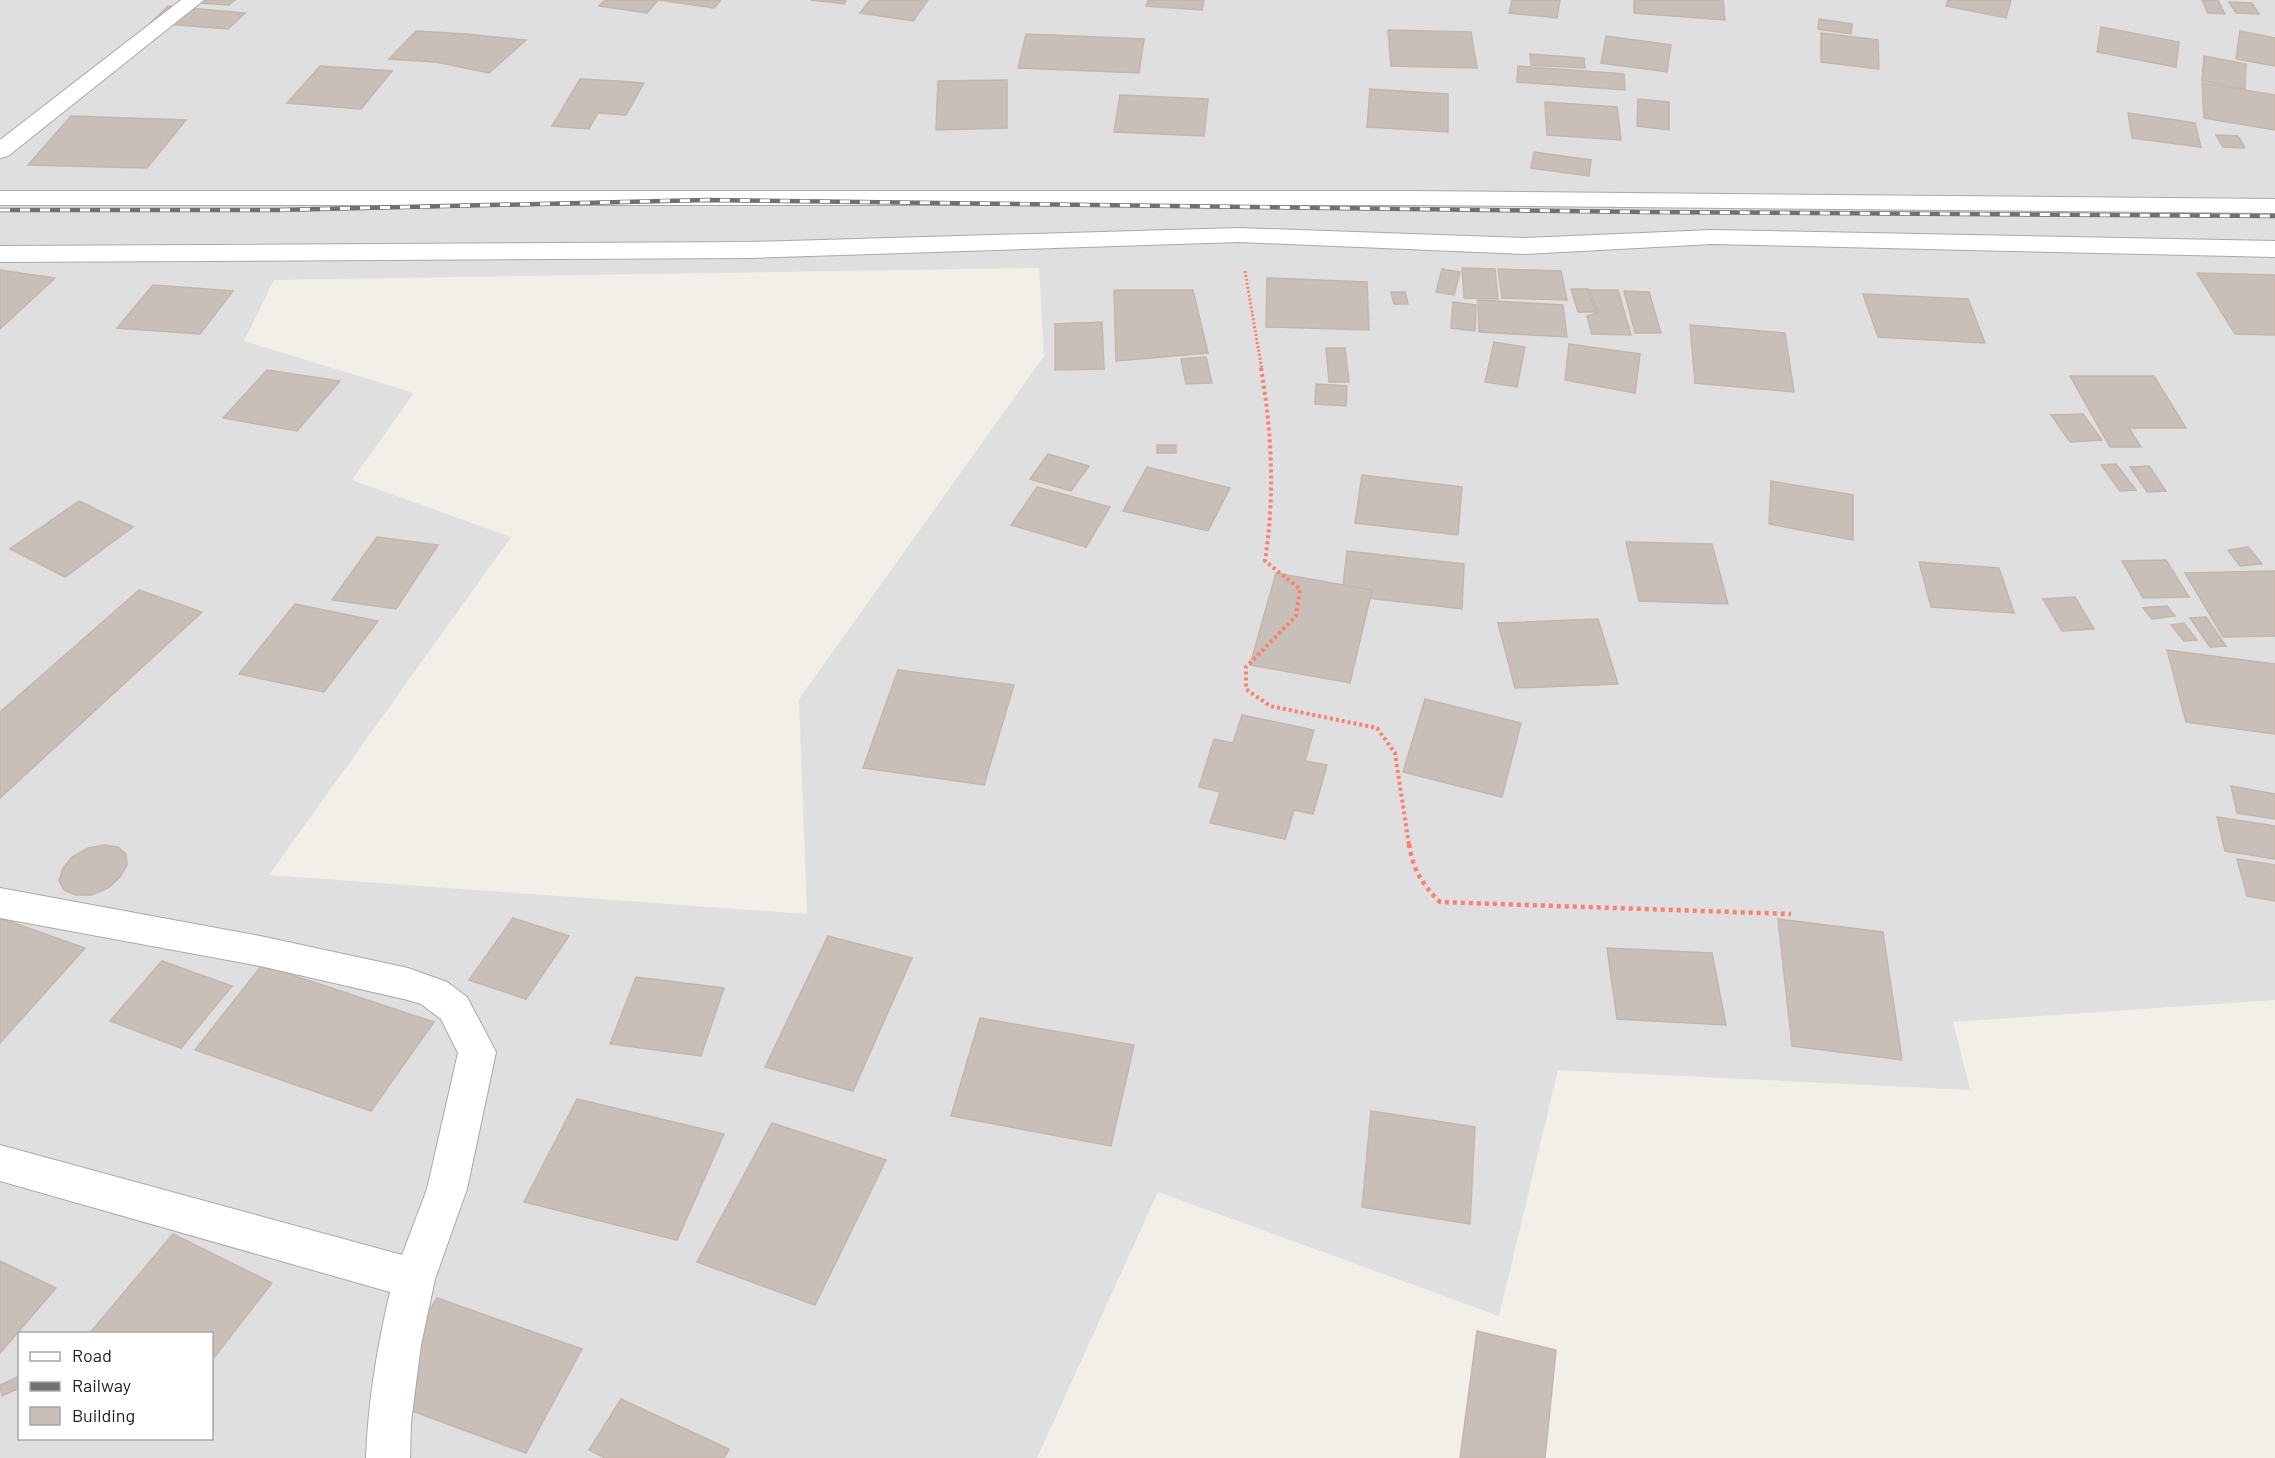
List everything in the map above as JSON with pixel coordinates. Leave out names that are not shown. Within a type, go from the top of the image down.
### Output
[{"type":"street","points":[[0,152],[194,0]]},
{"type":"street","points":[[0,198],[1425,198],[2275,206]]},
{"type":"street","points":[[0,254],[750,250],[1239,235],[1526,246],[1712,237],[2275,249]]},
{"type":"street","points":[[0,903],[260,951],[371,975],[434,993],[454,1008],[477,1052],[447,1189],[414,1279],[399,1345],[389,1422],[388,1458]]},
{"type":"street","points":[[0,1163],[414,1279]]},
{"type":"path","points":[[1239,235],[1274,454],[1272,525],[1265,561],[1300,589],[1296,616],[1262,648],[1246,667],[1246,690],[1270,706],[1377,728],[1395,753],[1412,864],[1421,883],[1440,902],[1791,914]]},
{"type":"shaded area","points":[[0,0],[2275,0],[2275,1000],[1953,1022],[1970,1090],[1558,1070],[1499,1316],[1158,1192],[1037,1458],[0,1458]],"holes":[[[1039,268],[1044,356],[799,699],[807,914],[269,875],[511,537],[352,480],[414,393],[244,341],[274,280]]]},
{"type":"building","points":[[185,0],[235,0],[229,5],[183,2]]},
{"type":"building","points":[[605,0],[658,0],[647,13],[599,6]]},
{"type":"building","points":[[658,0],[721,0],[714,8]]},
{"type":"building","points":[[811,0],[846,0],[844,4]]},
{"type":"building","points":[[870,0],[928,0],[913,21],[860,13]]},
{"type":"building","points":[[1148,0],[1204,0],[1202,10],[1146,6]]},
{"type":"building","points":[[1512,0],[1560,0],[1557,18],[1509,13]]},
{"type":"building","points":[[1634,0],[1723,0],[1725,20],[1634,13]]},
{"type":"building","points":[[1948,0],[2011,0],[2006,18],[1946,6]]},
{"type":"building","points":[[2202,0],[2218,0],[2225,14],[2208,13]]},
{"type":"building","points":[[2229,2],[2252,3],[2259,14],[2236,13]]},
{"type":"building","points":[[168,6],[245,13],[228,29],[151,23]]},
{"type":"building","points":[[1819,19],[1852,24],[1851,34],[1818,29]]},
{"type":"building","points":[[2101,27],[2179,42],[2176,67],[2097,52]]},
{"type":"building","points":[[1388,30],[1471,32],[1477,68],[1391,66]]},
{"type":"building","points":[[416,31],[526,40],[489,73],[436,62],[389,59]]},
{"type":"building","points":[[2240,31],[2275,38],[2275,66],[2236,59]]},
{"type":"building","points":[[1821,33],[1878,40],[1879,69],[1821,62]]},
{"type":"building","points":[[1026,34],[1144,39],[1139,73],[1018,68]]},
{"type":"building","points":[[1606,36],[1671,45],[1667,72],[1601,63]]},
{"type":"building","points":[[1530,54],[1584,58],[1585,68],[1531,65]]},
{"type":"building","points":[[2204,56],[2246,64],[2245,89],[2202,81]]},
{"type":"building","points":[[320,66],[392,71],[361,109],[287,103]]},
{"type":"building","points":[[1518,66],[1624,74],[1625,90],[1517,82]]},
{"type":"building","points":[[580,79],[644,83],[626,115],[598,113],[589,129],[552,126]]},
{"type":"building","points":[[1007,80],[1007,128],[936,130],[938,81]]},
{"type":"building","points":[[2202,83],[2275,95],[2275,130],[2204,118]]},
{"type":"building","points":[[1370,89],[1448,94],[1448,132],[1367,127]]},
{"type":"building","points":[[1120,95],[1208,99],[1204,136],[1114,132]]},
{"type":"building","points":[[1638,99],[1669,102],[1669,130],[1637,126]]},
{"type":"building","points":[[1545,102],[1617,107],[1621,140],[1547,135]]},
{"type":"building","points":[[2128,113],[2195,123],[2201,147],[2132,138]]},
{"type":"building","points":[[71,116],[186,120],[147,168],[28,165]]},
{"type":"building","points":[[2216,135],[2238,136],[2245,148],[2223,147]]},
{"type":"building","points":[[1534,152],[1591,160],[1589,176],[1531,168]]},
{"type":"building","points":[[1462,268],[1495,269],[1498,299],[1464,298]]},
{"type":"building","points":[[1442,269],[1460,272],[1454,295],[1436,292]]},
{"type":"building","points":[[1498,269],[1561,271],[1567,300],[1502,298]]},
{"type":"building","points":[[0,270],[55,278],[0,329]]},
{"type":"building","points":[[2197,273],[2275,275],[2275,335],[2235,334]]},
{"type":"building","points":[[1267,278],[1367,282],[1369,330],[1266,327]]},
{"type":"building","points":[[153,285],[233,291],[200,334],[117,328]]},
{"type":"building","points":[[1571,289],[1588,289],[1596,312],[1578,312]]},
{"type":"building","points":[[1114,290],[1193,290],[1208,353],[1116,361]]},
{"type":"building","points":[[1590,290],[1618,290],[1631,335],[1592,334],[1587,316],[1598,313]]},
{"type":"building","points":[[1624,291],[1649,292],[1661,333],[1635,333]]},
{"type":"building","points":[[1391,292],[1405,292],[1408,304],[1394,304]]},
{"type":"building","points":[[1863,294],[1968,299],[1985,343],[1878,337]]},
{"type":"building","points":[[1478,300],[1563,305],[1567,337],[1479,332]]},
{"type":"building","points":[[1453,302],[1476,305],[1475,331],[1451,328]]},
{"type":"building","points":[[1102,322],[1104,369],[1055,370],[1055,324]]},
{"type":"building","points":[[1690,325],[1785,333],[1794,392],[1695,383]]},
{"type":"building","points":[[1494,342],[1525,347],[1517,387],[1485,382]]},
{"type":"building","points":[[1569,344],[1640,354],[1635,393],[1565,380]]},
{"type":"building","points":[[1326,348],[1345,348],[1349,382],[1329,382]]},
{"type":"building","points":[[1206,357],[1212,383],[1186,384],[1181,359]]},
{"type":"building","points":[[267,370],[340,381],[297,431],[223,418]]},
{"type":"building","points":[[2070,376],[2154,376],[2186,428],[2129,428],[2141,447],[2110,447]]},
{"type":"building","points":[[1316,384],[1347,386],[1346,406],[1315,404]]},
{"type":"building","points":[[2083,414],[2102,440],[2070,442],[2051,415]]},
{"type":"building","points":[[1157,445],[1176,445],[1176,453],[1157,453]]},
{"type":"building","points":[[1048,454],[1089,466],[1071,491],[1030,479]]},
{"type":"building","points":[[2116,464],[2136,490],[2120,491],[2101,465]]},
{"type":"building","points":[[2149,466],[2166,491],[2147,492],[2130,467]]},
{"type":"building","points":[[1147,467],[1230,488],[1208,531],[1123,511]]},
{"type":"building","points":[[1362,475],[1462,487],[1458,535],[1355,523]]},
{"type":"building","points":[[1771,481],[1853,495],[1853,540],[1769,524]]},
{"type":"building","points":[[1037,487],[1110,507],[1086,547],[1011,525]]},
{"type":"building","points":[[79,501],[133,527],[65,577],[10,549]]},
{"type":"building","points":[[377,537],[438,545],[396,609],[332,600]]},
{"type":"building","points":[[1626,542],[1712,544],[1728,604],[1639,601]]},
{"type":"building","points":[[2248,547],[2262,564],[2240,566],[2228,550]]},
{"type":"building","points":[[1347,551],[1464,564],[1462,609],[1342,595]]},
{"type":"building","points":[[2166,560],[2189,597],[2143,598],[2122,561]]},
{"type":"building","points":[[1919,562],[1999,568],[2014,613],[1931,607]]},
{"type":"building","points":[[2275,571],[2275,636],[2223,637],[2185,573]]},
{"type":"building","points":[[1276,573],[1372,590],[1350,683],[1250,665]]},
{"type":"building","points":[[139,590],[202,612],[0,798],[0,712]]},
{"type":"building","points":[[2075,597],[2094,629],[2062,631],[2043,599]]},
{"type":"building","points":[[295,604],[378,621],[324,692],[239,674]]},
{"type":"building","points":[[2167,606],[2175,616],[2152,619],[2143,608]]},
{"type":"building","points":[[2206,617],[2226,646],[2210,647],[2190,618]]},
{"type":"building","points":[[1598,619],[1618,684],[1515,688],[1498,623]]},
{"type":"building","points":[[2184,623],[2197,640],[2184,641],[2171,625]]},
{"type":"building","points":[[2167,650],[2275,664],[2275,734],[2186,722]]},
{"type":"building","points":[[898,670],[1014,685],[984,785],[863,768]]},
{"type":"building","points":[[1425,699],[1521,723],[1502,797],[1403,772]]},
{"type":"building","points":[[1242,715],[1314,730],[1305,761],[1327,765],[1313,814],[1294,810],[1285,839],[1210,823],[1220,792],[1199,787],[1214,739],[1233,743]]},
{"type":"building","points":[[2231,786],[2275,794],[2275,819],[2237,813]]},
{"type":"building","points":[[2217,817],[2275,826],[2275,859],[2225,851]]},
{"type":"building","points":[[104,845],[118,847],[126,854],[127,865],[120,877],[108,888],[91,895],[76,895],[64,890],[59,881],[63,868],[72,857],[88,848]]},
{"type":"building","points":[[2237,859],[2275,865],[2275,901],[2247,896]]},
{"type":"building","points":[[0,918],[85,948],[0,1043]]},
{"type":"building","points":[[513,918],[569,936],[526,999],[469,980]]},
{"type":"building","points":[[1778,919],[1883,932],[1902,1060],[1792,1046]]},
{"type":"building","points":[[828,936],[912,958],[853,1091],[765,1067]]},
{"type":"building","points":[[1607,948],[1712,953],[1726,1025],[1617,1019]]},
{"type":"building","points":[[162,961],[232,986],[181,1048],[110,1021]]},
{"type":"building","points":[[262,965],[434,1022],[371,1111],[195,1050]]},
{"type":"building","points":[[636,977],[724,988],[701,1056],[610,1044]]},
{"type":"building","points":[[980,1018],[1134,1045],[1111,1146],[951,1116]]},
{"type":"building","points":[[577,1099],[724,1134],[677,1240],[524,1202]]},
{"type":"building","points":[[1371,1111],[1475,1127],[1470,1224],[1362,1207]]},
{"type":"building","points":[[772,1123],[886,1160],[815,1305],[697,1262]]},
{"type":"building","points":[[173,1234],[272,1283],[213,1359],[213,1332],[91,1332]]},
{"type":"building","points":[[0,1261],[56,1288],[0,1353]]},
{"type":"building","points":[[437,1298],[582,1349],[526,1453],[377,1398]]},
{"type":"building","points":[[1477,1331],[1556,1350],[1545,1458],[1460,1458]]},
{"type":"building","points":[[18,1377],[18,1389],[2,1396],[0,1385]]},
{"type":"building","points":[[621,1399],[729,1449],[724,1458],[605,1458],[589,1450]]},
{"type":"railway","points":[[0,210],[278,210],[707,200],[1648,212],[2275,216]]}]
